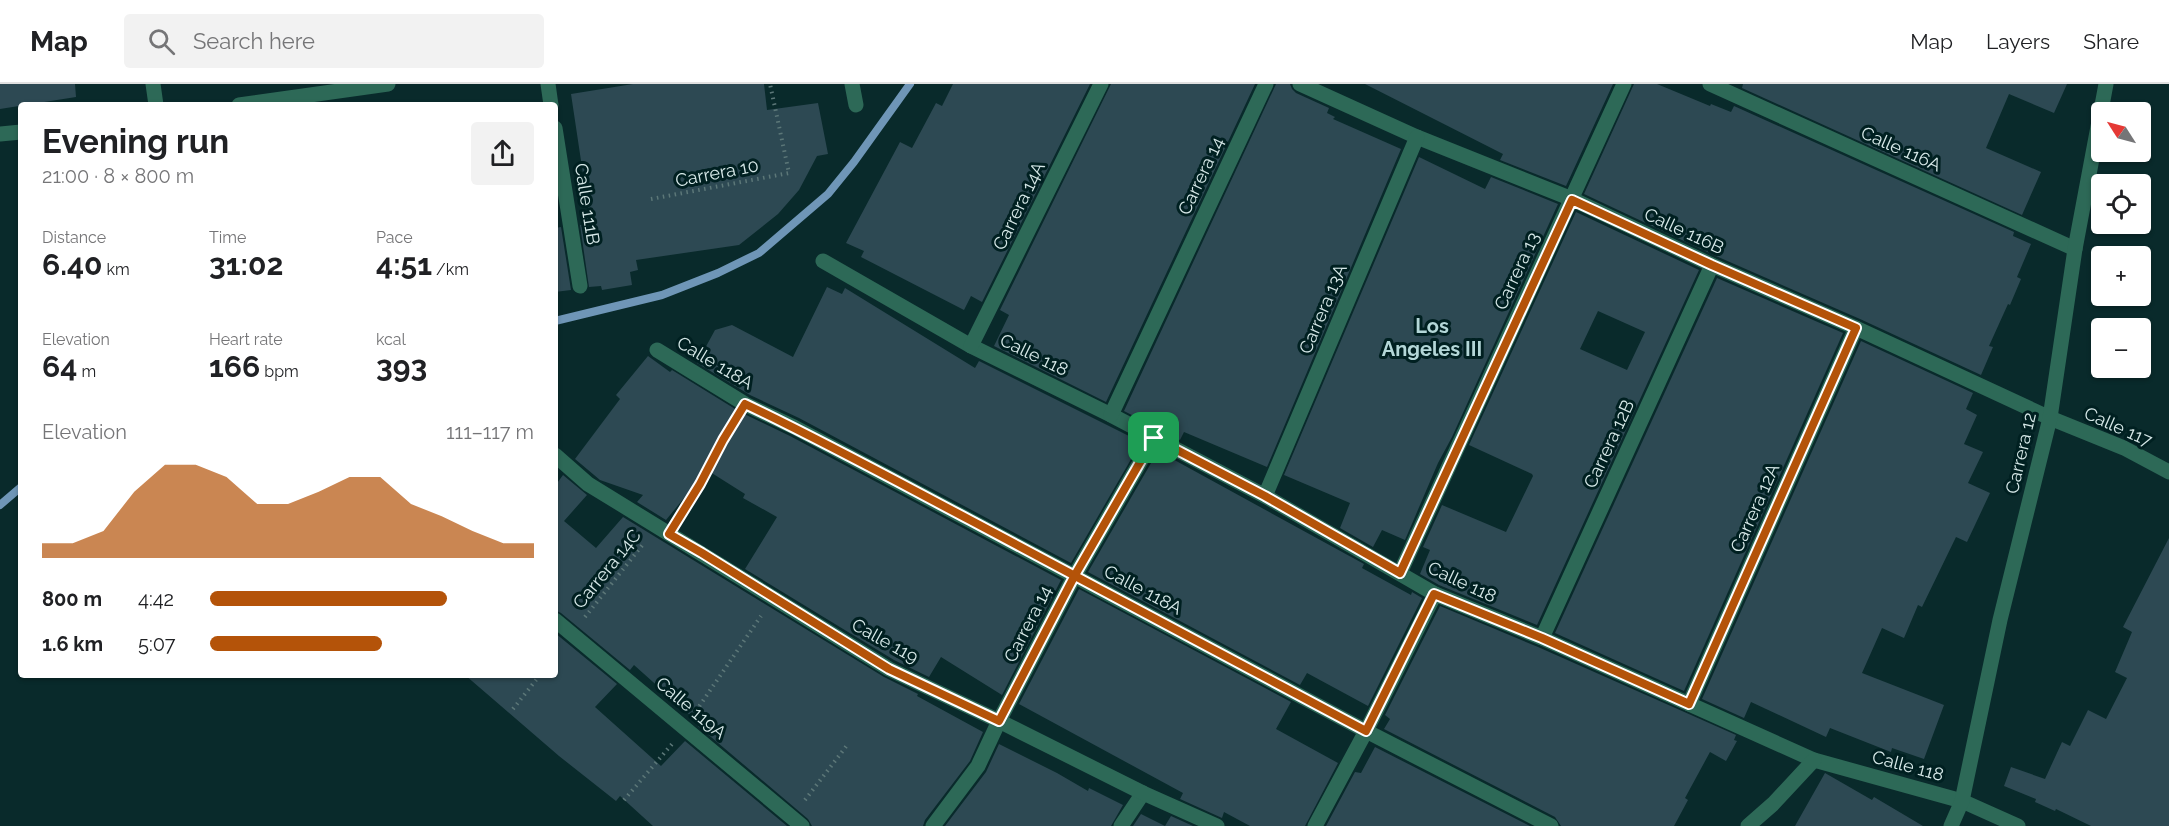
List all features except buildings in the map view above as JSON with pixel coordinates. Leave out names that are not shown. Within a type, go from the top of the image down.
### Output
[{"type":"street","points":[[153,84],[156,102]]},
{"type":"street","points":[[260,102],[388,84]]},
{"type":"street","points":[[548,84],[551,102]]},
{"type":"street","points":[[852,84],[856,105]]},
{"type":"street","name":"Carrera 14A","points":[[971,346],[1101,84]]},
{"type":"street","name":"Carrera 14","points":[[1111,415],[1266,84]]},
{"type":"street","name":"Calle 116B","points":[[1300,84],[1417,137],[1572,200],[2050,418]]},
{"type":"street","name":"Carrera 13","points":[[1400,573],[1624,84]]},
{"type":"street","name":"Calle 116A","points":[[1710,84],[2075,249]]},
{"type":"street","name":"Carrera 12","points":[[1951,826],[1962,801],[2000,620],[2050,418],[2075,249],[2104,85]]},
{"type":"street","points":[[0,134],[18,132]]},
{"type":"street","name":"Carrera 13A","points":[[1265,496],[1417,137]]},
{"type":"street","name":"Calle 111B","points":[[558,147],[580,286]]},
{"type":"street","name":"Calle 118","points":[[823,261],[971,346],[1111,415],[1265,496],[1434,594],[1542,638],[1814,760],[1962,801],[2018,826]]},
{"type":"street","name":"Carrera 12B","points":[[1542,638],[1712,265]]},
{"type":"street","name":"Carrera 12A","points":[[1689,704],[1856,328]]},
{"type":"street","name":"Calle 118A","points":[[657,350],[745,404],[794,427],[1366,731],[1551,826]]},
{"type":"street","name":"Calle 117","points":[[2050,418],[2124,448],[2169,472]]},
{"type":"street","name":"Carrera 14","points":[[933,826],[978,766],[1075,575],[1154,438]]},
{"type":"street","name":"Calle 119","points":[[558,458],[588,484],[889,669],[1143,793],[1217,826]]},
{"type":"street","points":[[1315,826],[1366,731],[1434,594]]},
{"type":"street","name":"Calle 119A","points":[[558,622],[797,821]]},
{"type":"street","points":[[1748,826],[1773,804],[1814,760]]},
{"type":"street","points":[[1121,826],[1143,793]]},
{"type":"path","name":"Carrera 10","points":[[651,199],[789,173],[770,84]]},
{"type":"path","name":"Carrera 14C","points":[[572,634],[663,531],[700,484],[745,404]]},
{"type":"path","points":[[624,800],[686,728],[772,597]]},
{"type":"path","points":[[513,709],[538,678]]},
{"type":"path","points":[[797,821],[848,744]]},
{"type":"waterway","points":[[558,320],[662,295],[718,273],[759,253],[828,194],[910,84]]},
{"type":"waterway","points":[[0,505],[18,490]]},
{"type":"district","name":"Los Angeles III","points":[[1432,338]]},
{"type":"route","points":[[1154,438],[1075,575],[999,721],[889,669],[669,534],[745,404],[794,427],[1075,575],[1366,731],[1434,594],[1542,638],[1689,704],[1856,328],[1572,200],[1400,573],[1265,496],[1154,438]]}]
